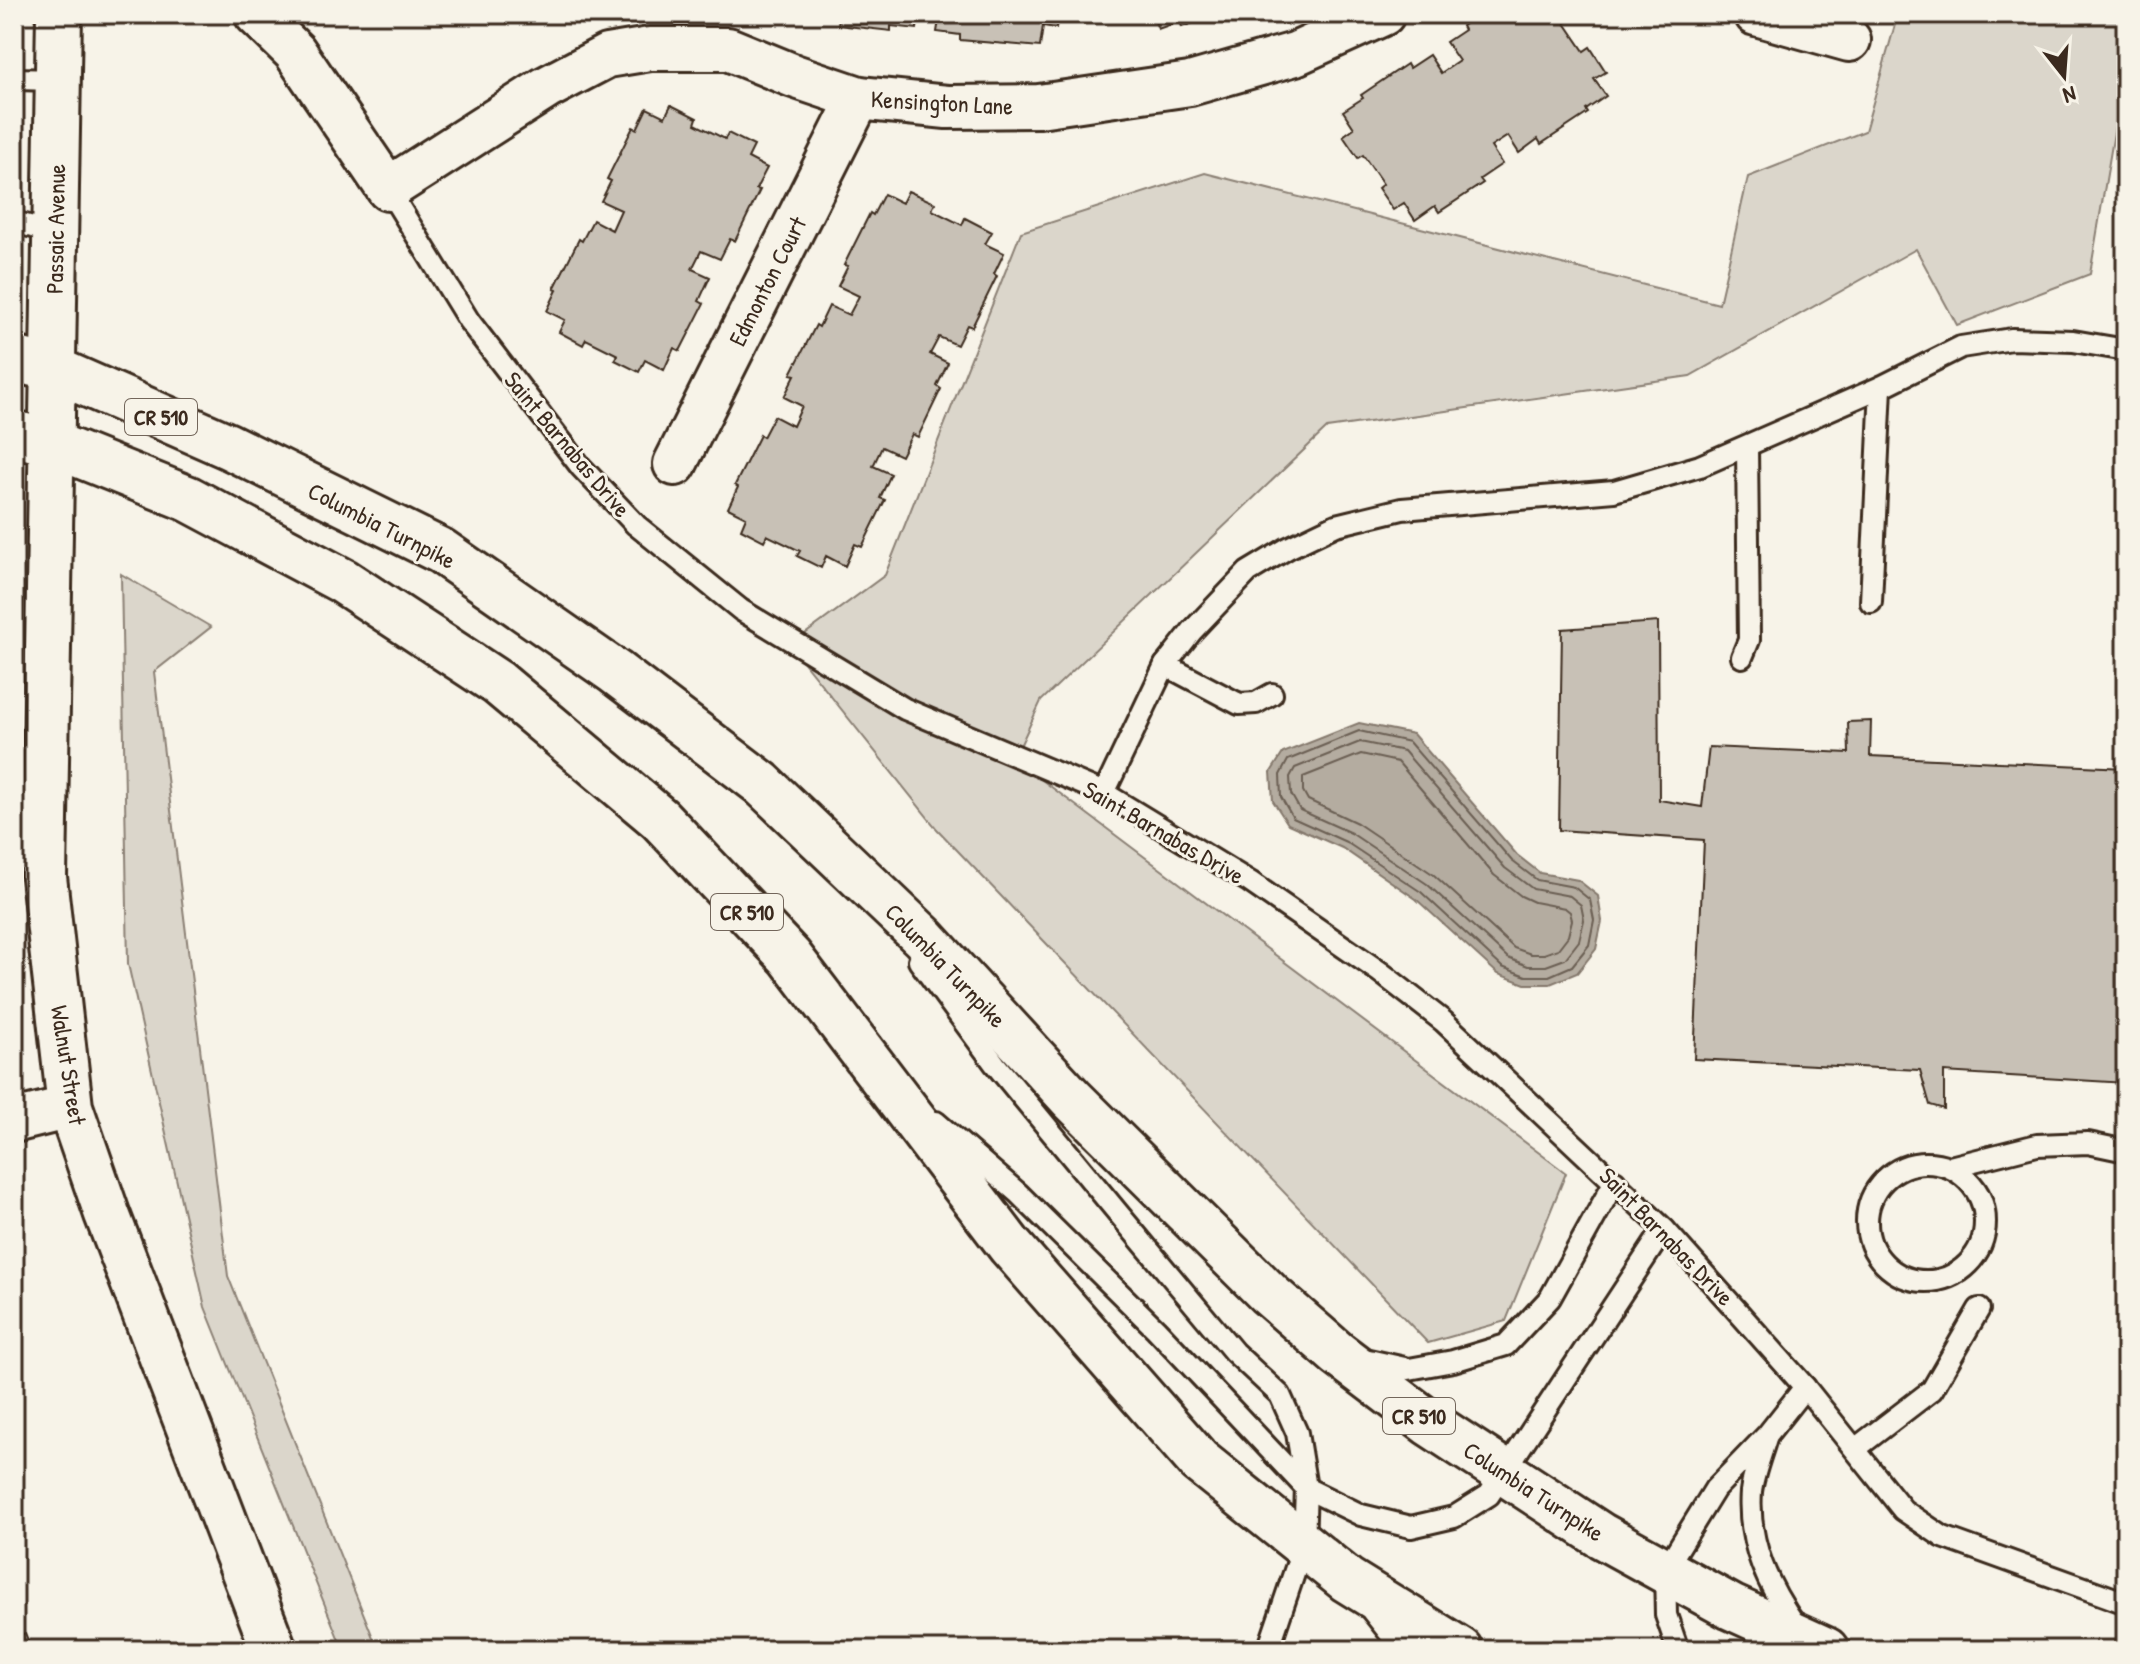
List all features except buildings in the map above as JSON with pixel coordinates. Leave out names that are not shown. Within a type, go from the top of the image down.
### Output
[{"type":"main road","name":"Passaic Avenue","points":[[33,439],[35,228],[58,80],[59,14]]},
{"type":"main road","name":"Columbia Turnpike","points":[[34,364],[228,446],[441,551],[615,672],[761,783],[924,938],[1071,1098],[1269,1294],[1338,1354],[1429,1423],[1600,1535],[1731,1607],[1817,1646]]},
{"type":"main road","name":"CR 510","points":[[33,439],[189,499],[343,581],[498,683],[660,819],[790,957],[1010,1246],[1199,1461],[1347,1580],[1460,1650]]},
{"type":"main road","name":"Walnut Street","points":[[33,439],[44,877],[70,1107],[107,1214],[274,1650]]},
{"type":"street","name":"Saint Barnabas Drive","points":[[256,14],[295,52],[388,189]]},
{"type":"street","name":"Kensington Lane","points":[[388,189],[546,88],[607,56],[728,32],[794,76],[859,98],[947,107],[1039,106],[1190,84],[1295,54],[1383,14]]},
{"type":"street","points":[[1756,14],[1849,40]]},
{"type":"street","name":"Edmonton Court","points":[[675,464],[859,98]]},
{"type":"street","points":[[14,1121],[70,1107]]},
{"type":"lane","points":[[14,79],[58,80]]},
{"type":"lane","name":"Saint Barnabas Drive","points":[[388,189],[469,321],[581,467],[636,525],[741,610],[905,709],[1104,793],[1250,882],[1380,972],[1443,1021],[1664,1229],[1805,1387],[1903,1510],[1943,1537],[2124,1597]]},
{"type":"lane","points":[[1104,793],[1165,665],[1192,631],[1248,572],[1336,525],[1402,509],[1614,491],[1700,466],[1747,447],[1961,347],[2012,339],[2073,341],[2126,350]]},
{"type":"lane","points":[[1871,602],[1881,387]]},
{"type":"lane","points":[[1742,657],[1749,640],[1747,447]]},
{"type":"lane","points":[[1165,665],[1239,704],[1256,703],[1272,694]]},
{"type":"lane","points":[[847,865],[995,1064],[1234,1352],[1280,1395],[1297,1433],[1306,1488],[1304,1544],[1268,1650]]},
{"type":"lane","points":[[873,1067],[1018,1193],[1156,1329],[1306,1488],[1361,1515],[1411,1527],[1454,1517],[1489,1495],[1664,1229]]},
{"type":"lane","points":[[1950,1167],[1966,1178],[1978,1192],[1985,1210],[1985,1228],[1980,1247],[1970,1263],[1954,1274],[1937,1280],[1916,1280],[1898,1274],[1881,1262],[1871,1245],[1866,1225],[1869,1205],[1877,1187],[1892,1173],[1911,1165],[1931,1162],[1950,1167],[2037,1145],[2088,1143],[2126,1151]]},
{"type":"lane","points":[[1338,1354],[1409,1369],[1453,1361],[1506,1345],[1550,1298],[1615,1181]]},
{"type":"lane","points":[[1855,1449],[1932,1390],[1979,1309]]},
{"type":"lane","points":[[1678,1650],[1666,1615],[1665,1570],[1715,1489],[1767,1435],[1805,1387]]},
{"type":"lane","points":[[1767,1435],[1751,1491],[1753,1543],[1775,1596],[1817,1646]]},
{"type":"lane","points":[[1347,1580],[1403,1650]]},
{"type":"shaded area","points":[[1898,14],[2126,14],[2126,62],[2090,274],[1957,325],[1916,249],[1690,376],[1327,428],[1041,701],[1014,759],[1566,1173],[1506,1321],[1428,1343],[937,829],[790,645],[885,575],[1021,232],[1205,173],[1719,304],[1748,177],[1865,131]]},
{"type":"shaded area","points":[[121,574],[211,627],[154,672],[228,1276],[378,1650],[343,1650],[205,1307],[128,964]]},
{"type":"water","points":[[1359,723],[1413,734],[1517,855],[1540,873],[1578,880],[1598,896],[1602,921],[1596,949],[1577,973],[1550,984],[1525,984],[1498,974],[1416,899],[1342,848],[1288,824],[1273,801],[1271,772],[1283,753]]}]
